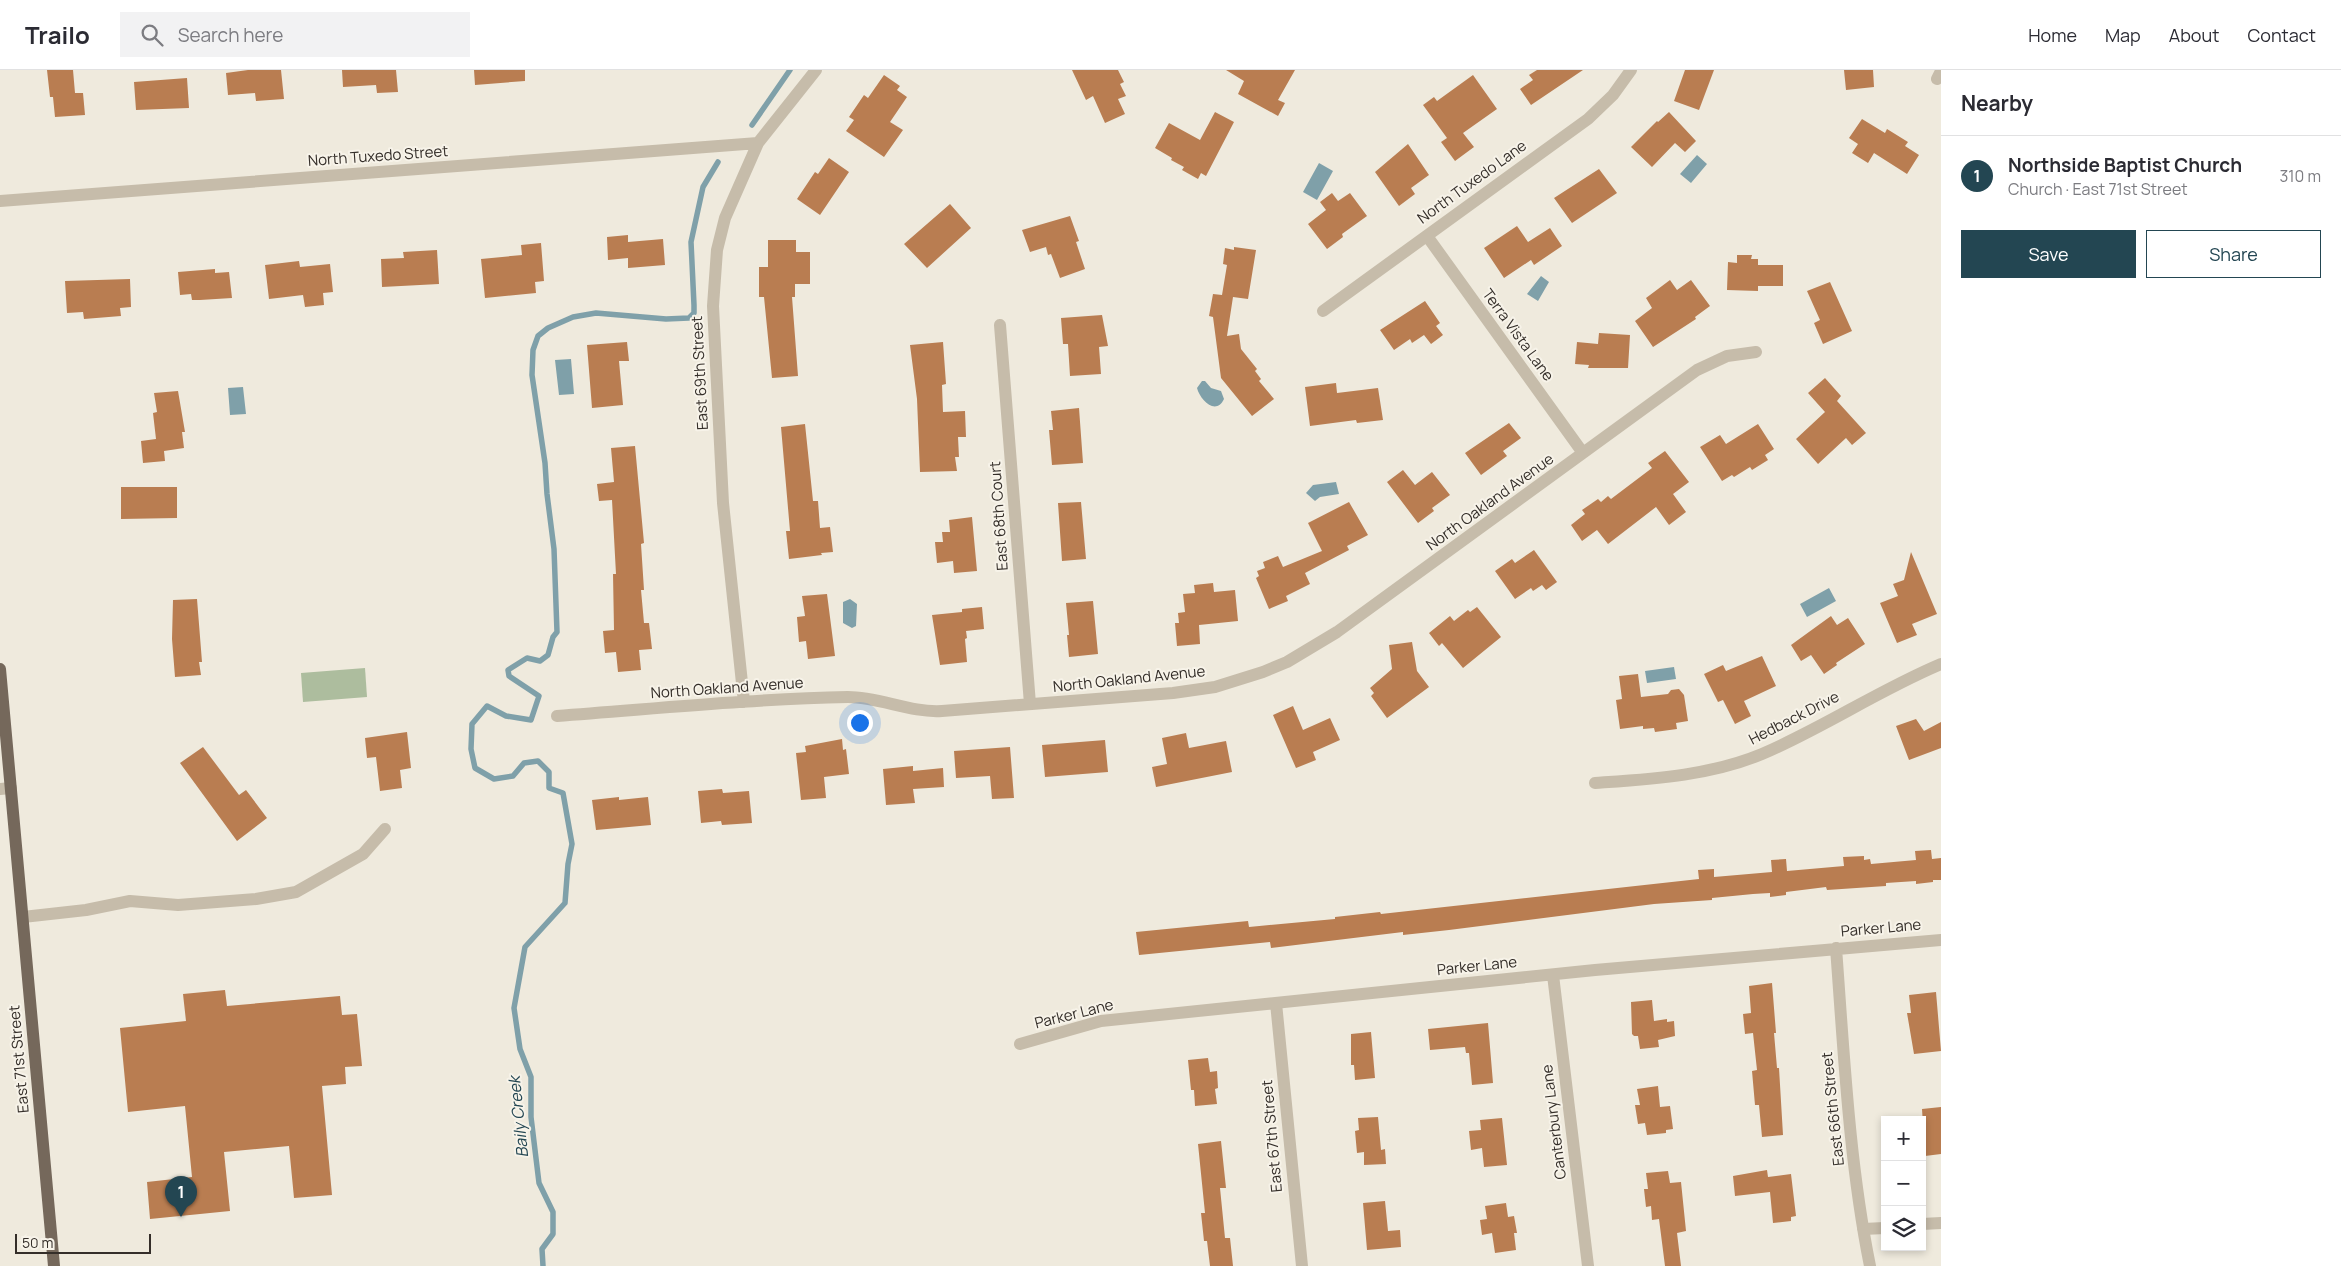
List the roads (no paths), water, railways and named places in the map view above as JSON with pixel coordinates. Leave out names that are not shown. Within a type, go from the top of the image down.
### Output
[{"type":"main road","name":"East 71st Street","points":[[0,669],[5,788],[23,917],[54,1266]]},
{"type":"street","name":"East 69th Street","points":[[744,702],[723,503],[713,306],[717,250],[725,218],[758,143],[816,70]]},
{"type":"street","name":"North Tuxedo Lane","points":[[1323,310],[1594,113],[1613,95],[1631,70]]},
{"type":"street","name":"North Tuxedo Street","points":[[0,201],[758,143]]},
{"type":"street","name":"Terra Vista Lane","points":[[1426,236],[1584,453]]},
{"type":"street","name":"East 68th Court","points":[[1000,325],[1030,704]]},
{"type":"street","name":"North Oakland Avenue","points":[[557,716],[744,702],[860,698],[914,710],[935,712],[1199,690],[1239,680],[1287,662],[1338,632],[1702,367],[1727,356],[1756,352]]},
{"type":"street","name":"Hedback Drive","points":[[1594,783],[1680,776],[1737,763],[1791,741],[1886,688],[1941,664]]},
{"type":"street","points":[[23,917],[86,910],[130,901],[178,905],[256,899],[296,892],[363,854],[385,829]]},
{"type":"street","name":"Parker Lane","points":[[1020,1044],[1101,1021],[1553,974],[1941,940]]},
{"type":"street","name":"East 66th Street","points":[[1836,948],[1848,1108],[1863,1230],[1870,1266]]},
{"type":"street","name":"Canterbury Lane","points":[[1553,974],[1588,1266]]},
{"type":"street","name":"East 67th Street","points":[[1276,1002],[1302,1266]]},
{"type":"street","points":[[1926,1224],[1941,1223]]},
{"type":"street","points":[[1863,1230],[1881,1228]]},
{"type":"water","points":[[1697,155],[1707,164],[1691,183],[1680,174]]},
{"type":"water","points":[[1319,163],[1333,171],[1317,200],[1303,192]]},
{"type":"water","points":[[1541,276],[1549,282],[1538,301],[1527,294]]},
{"type":"water","points":[[571,359],[574,394],[559,395],[555,360]]},
{"type":"water","points":[[1202,381],[1205,381],[1211,388],[1221,391],[1224,399],[1221,404],[1213,406],[1201,397],[1197,388]]},
{"type":"water","points":[[243,387],[246,414],[230,415],[228,388]]},
{"type":"water","points":[[1336,482],[1339,494],[1320,497],[1315,501],[1306,493],[1313,485]]},
{"type":"water","points":[[1829,588],[1836,601],[1807,617],[1800,604]]},
{"type":"water","points":[[850,599],[857,604],[856,626],[852,628],[843,623],[843,602]]},
{"type":"water","points":[[1674,667],[1676,679],[1647,683],[1645,671]]},
{"type":"waterway","points":[[752,125],[790,70]]},
{"type":"waterway","name":"Baily Creek","points":[[543,1266],[542,1249],[553,1234],[553,1212],[539,1183],[531,1117],[531,1077],[520,1049],[514,1008],[525,947],[565,903],[568,864],[572,844],[563,793],[549,788],[549,772],[538,761],[524,763],[513,776],[494,779],[475,768],[471,749],[472,724],[487,706],[506,716],[531,720],[539,696],[509,676],[508,670],[527,658],[540,661],[548,655],[553,637],[557,632],[554,549],[545,463],[532,375],[533,350],[538,336],[548,328],[573,317],[596,313],[666,319],[689,318],[694,313],[691,242],[703,187],[718,162]]},
{"type":"place","name":"Northside Baptist Church","points":[[181,1217]]}]
